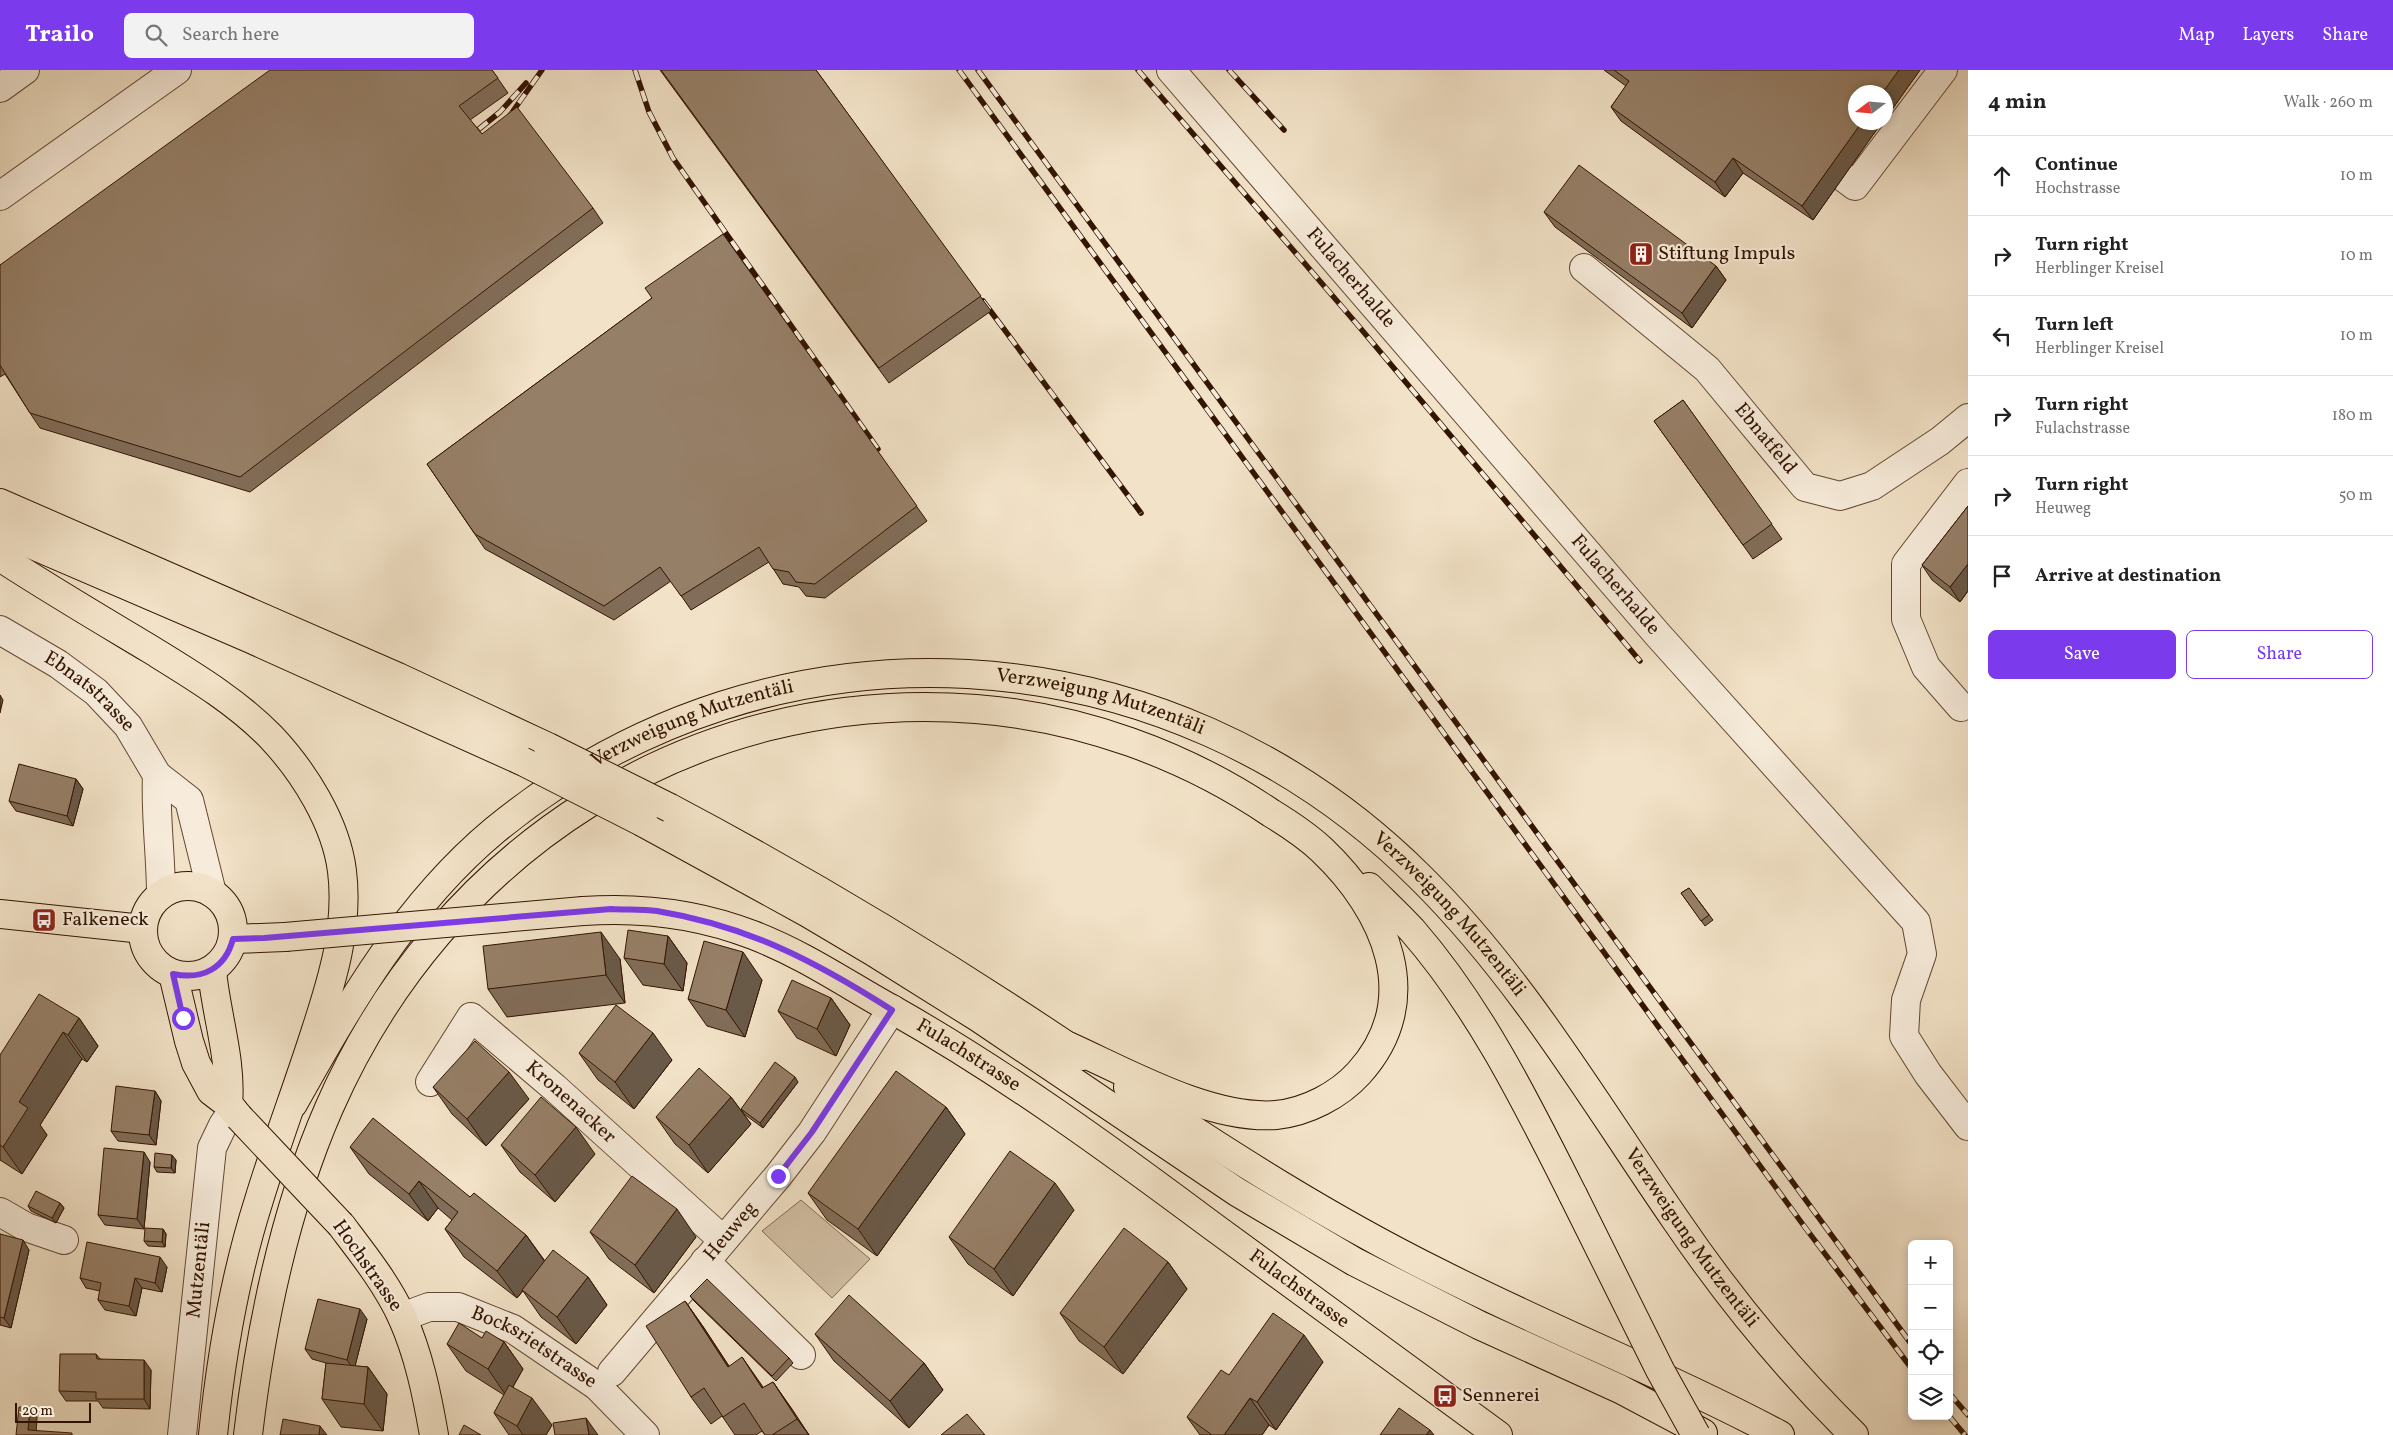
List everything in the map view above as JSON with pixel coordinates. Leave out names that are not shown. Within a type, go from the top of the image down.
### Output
[{"type":"main road","points":[[0,503],[398,677],[548,746],[670,808],[731,840],[881,926],[1068,1046],[1252,1168],[1376,1240],[1448,1278],[1691,1391],[1780,1435]]},
{"type":"main road","points":[[0,531],[242,635],[522,761],[644,823],[808,913],[895,965],[979,1018],[1237,1192],[1347,1257],[1464,1317],[1620,1389],[1707,1435]]},
{"type":"main road","points":[[0,557],[180,668],[242,711],[279,746],[298,771],[314,797],[339,855],[344,883],[343,920],[335,968],[293,1104],[258,1200],[248,1238],[228,1332],[213,1435]]},
{"type":"main road","name":"Verzweigung Mutzentäli","points":[[293,1104],[365,980],[399,931],[438,884],[508,820],[577,772],[608,754],[666,727],[723,706],[792,687],[840,679],[912,674],[1003,676],[1090,690],[1190,723],[1260,756],[1331,801],[1365,826],[1400,857],[1447,904],[1495,960],[1542,1024],[1675,1218],[1743,1312],[1788,1366],[1854,1435]]},
{"type":"main road","points":[[248,1435],[267,1312],[294,1200],[329,1109],[345,1074],[384,1006],[427,945],[495,874],[559,823],[627,780],[684,753],[730,737],[798,719],[876,708],[915,706],[1001,711],[1087,728],[1190,767],[1255,802],[1321,849],[1353,885],[1376,918],[1389,950],[1393,968],[1393,997],[1387,1027],[1382,1040],[1364,1068],[1342,1088],[1318,1103],[1290,1113],[1265,1115],[1232,1112],[1189,1099],[1068,1046]]},
{"type":"main road","name":"Verzweigung Mutzentäli","points":[[1321,849],[1366,885],[1410,929],[1441,966],[1496,1049],[1572,1195],[1647,1346],[1696,1435]]},
{"type":"main road","points":[[186,886],[200,888],[212,893],[222,901],[230,913],[233,926],[233,939],[226,957],[212,971],[199,976],[186,977],[173,974],[160,967],[151,956],[145,944],[143,929],[146,916],[152,904],[161,895],[173,889],[186,886]]},
{"type":"main road","name":"Fulachstrasse","points":[[233,939],[286,937],[611,909],[655,911],[703,921],[750,934],[796,953],[851,984],[892,1010],[938,1035],[1047,1106],[1498,1435]]},
{"type":"main road","points":[[0,914],[143,929]]},
{"type":"main road","points":[[212,971],[216,1012],[229,1076],[233,1110]]},
{"type":"main road","name":"Hochstrasse","points":[[173,974],[188,1041],[196,1063],[211,1091],[233,1110],[341,1225],[380,1278],[402,1317],[426,1389],[434,1435]]},
{"type":"street","points":[[0,88],[25,70]]},
{"type":"street","points":[[0,196],[178,70]]},
{"type":"street","name":"Fulacherhalde","points":[[1171,70],[1658,635],[1916,922],[1922,954],[1906,1000],[1904,1036],[1928,1074],[1968,1126]]},
{"type":"street","points":[[1843,177],[1855,186],[1943,70]]},
{"type":"street","name":"Ebnatfeld","points":[[1584,268],[1707,368],[1805,487],[1840,496],[1872,486],[1940,441],[1968,418]]},
{"type":"street","points":[[1961,707],[1926,667],[1906,619],[1906,564],[1968,483]]},
{"type":"street","name":"Ebnatstrasse","points":[[0,630],[58,664],[96,692],[128,726],[157,775],[189,800],[212,893]]},
{"type":"street","points":[[157,775],[155,809],[160,852],[161,895]]},
{"type":"street","name":"Heuweg","points":[[612,1372],[812,1132],[892,1010]]},
{"type":"street","name":"Kronenacker","points":[[430,1082],[471,1017],[555,1088],[723,1240]]},
{"type":"street","name":"Mutzentäli","points":[[182,1435],[212,1148],[222,1125],[233,1110]]},
{"type":"street","points":[[0,1212],[26,1227],[64,1240]]},
{"type":"street","points":[[705,1261],[801,1355]]},
{"type":"street","name":"Bocksrietstrasse","points":[[402,1317],[429,1307],[458,1307],[512,1329],[597,1386],[645,1435]]},
{"type":"shaded area","points":[[801,1200],[870,1259],[832,1298],[762,1231]]},
{"type":"building","points":[[270,70],[492,70],[498,78],[459,106],[482,134],[517,107],[593,208],[240,477],[30,413],[0,365],[0,265]]},
{"type":"building","points":[[661,70],[816,70],[981,296],[879,368]]},
{"type":"building","points":[[1614,70],[1899,70],[1888,85],[1848,85],[1848,130],[1856,130],[1802,206],[1733,158],[1715,182],[1611,107],[1629,81]]},
{"type":"building","name":"Stiftung Impuls","points":[[1579,165],[1716,266],[1682,313],[1544,212]]},
{"type":"building","points":[[723,234],[917,506],[815,584],[796,582],[789,572],[773,569],[759,547],[681,596],[660,567],[604,606],[475,534],[427,464],[652,298],[645,288]]},
{"type":"building","points":[[1683,400],[1772,524],[1743,545],[1654,421]]},
{"type":"building","points":[[1968,506],[1968,564],[1950,587],[1922,565]]},
{"type":"building","points":[[19,764],[76,779],[67,816],[9,801]]},
{"type":"building","points":[[1689,888],[1709,915],[1701,921],[1681,893]]},
{"type":"building","points":[[628,930],[668,936],[664,964],[624,958]]},
{"type":"building","points":[[601,932],[606,975],[488,989],[483,946]]},
{"type":"building","points":[[704,941],[743,952],[726,1010],[688,999]]},
{"type":"building","points":[[792,980],[831,998],[817,1029],[778,1011]]},
{"type":"building","points":[[39,994],[79,1018],[68,1035],[63,1032],[19,1102],[28,1108],[3,1147],[0,1145],[0,1055]]},
{"type":"building","points":[[616,1005],[653,1033],[615,1082],[579,1053]]},
{"type":"building","points":[[475,1041],[509,1072],[467,1119],[433,1087]]},
{"type":"building","points":[[775,1062],[795,1077],[760,1123],[741,1109]]},
{"type":"building","points":[[699,1068],[731,1097],[689,1145],[656,1117]]},
{"type":"building","points":[[896,1071],[946,1107],[858,1229],[808,1193]]},
{"type":"building","points":[[116,1086],[155,1091],[149,1135],[111,1131]]},
{"type":"building","points":[[541,1097],[576,1127],[535,1175],[501,1145]]},
{"type":"building","points":[[373,1118],[470,1197],[474,1193],[526,1235],[497,1271],[445,1229],[458,1212],[419,1181],[409,1194],[350,1147]]},
{"type":"building","points":[[104,1148],[144,1152],[137,1219],[98,1215]]},
{"type":"building","points":[[1010,1151],[1055,1183],[994,1269],[949,1237]]},
{"type":"building","points":[[155,1153],[172,1155],[171,1168],[154,1167]]},
{"type":"building","points":[[632,1176],[677,1209],[635,1265],[590,1232]]},
{"type":"building","points":[[36,1191],[60,1203],[52,1218],[28,1206]]},
{"type":"building","points":[[145,1228],[163,1229],[162,1242],[144,1241]]},
{"type":"building","points":[[1124,1228],[1168,1262],[1104,1347],[1060,1313]]},
{"type":"building","points":[[0,1234],[23,1240],[4,1318],[0,1317]]},
{"type":"building","points":[[87,1242],[160,1257],[155,1283],[135,1278],[129,1306],[98,1300],[101,1283],[80,1278]]},
{"type":"building","points":[[553,1250],[588,1277],[557,1317],[522,1290]]},
{"type":"building","points":[[707,1279],[789,1358],[772,1376],[690,1296]]},
{"type":"building","points":[[849,1295],[924,1363],[890,1401],[815,1334]]},
{"type":"building","points":[[318,1299],[360,1309],[347,1360],[305,1349]]},
{"type":"building","points":[[685,1301],[728,1367],[742,1357],[762,1388],[773,1382],[797,1419],[772,1435],[765,1435],[744,1403],[723,1417],[704,1388],[691,1397],[646,1326]]},
{"type":"building","points":[[1273,1313],[1304,1335],[1257,1402],[1250,1398],[1224,1435],[1212,1435],[1187,1417],[1221,1370],[1229,1375]]},
{"type":"building","points":[[459,1323],[482,1338],[486,1331],[504,1342],[488,1369],[447,1344]]},
{"type":"building","points":[[60,1354],[96,1354],[97,1359],[144,1360],[144,1399],[96,1399],[96,1392],[59,1391]]},
{"type":"building","points":[[326,1363],[368,1367],[364,1404],[322,1399]]},
{"type":"building","points":[[509,1385],[532,1398],[517,1426],[494,1413]]},
{"type":"building","points":[[19,1407],[30,1407],[28,1430],[72,1433],[72,1435],[16,1435]]},
{"type":"building","points":[[1399,1408],[1430,1430],[1426,1435],[1380,1435]]},
{"type":"building","points":[[967,1414],[985,1435],[941,1435]]},
{"type":"building","points":[[586,1418],[589,1435],[555,1435],[553,1423]]},
{"type":"building","points":[[283,1419],[320,1426],[319,1435],[280,1435]]},
{"type":"building","points":[[464,1425],[481,1435],[459,1435]]},
{"type":"railway","points":[[506,121],[542,70]]},
{"type":"railway","points":[[635,70],[649,112],[673,158],[878,449]]},
{"type":"railway","points":[[959,70],[1804,1226],[1908,1364]]},
{"type":"railway","points":[[978,70],[1908,1340]]},
{"type":"railway","points":[[1138,70],[1356,323],[1640,661]]},
{"type":"railway","points":[[1229,70],[1284,130]]},
{"type":"railway","points":[[479,129],[500,112],[526,83]]},
{"type":"railway","points":[[983,301],[1141,513]]},
{"type":"railway","points":[[1953,1398],[1968,1415]]},
{"type":"railway","points":[[1952,1420],[1965,1435]]},
{"type":"place","name":"Stiftung Impuls","points":[[1641,254]]},
{"type":"place","name":"Falkeneck","points":[[44,920]]},
{"type":"place","name":"Sennerei","points":[[1445,1396]]},
{"type":"route","points":[[183,1018],[173,974],[186,977],[199,976],[212,971],[226,957],[233,939],[611,909],[655,911],[703,921],[750,934],[796,953],[892,1010],[812,1132],[778,1176]]}]
